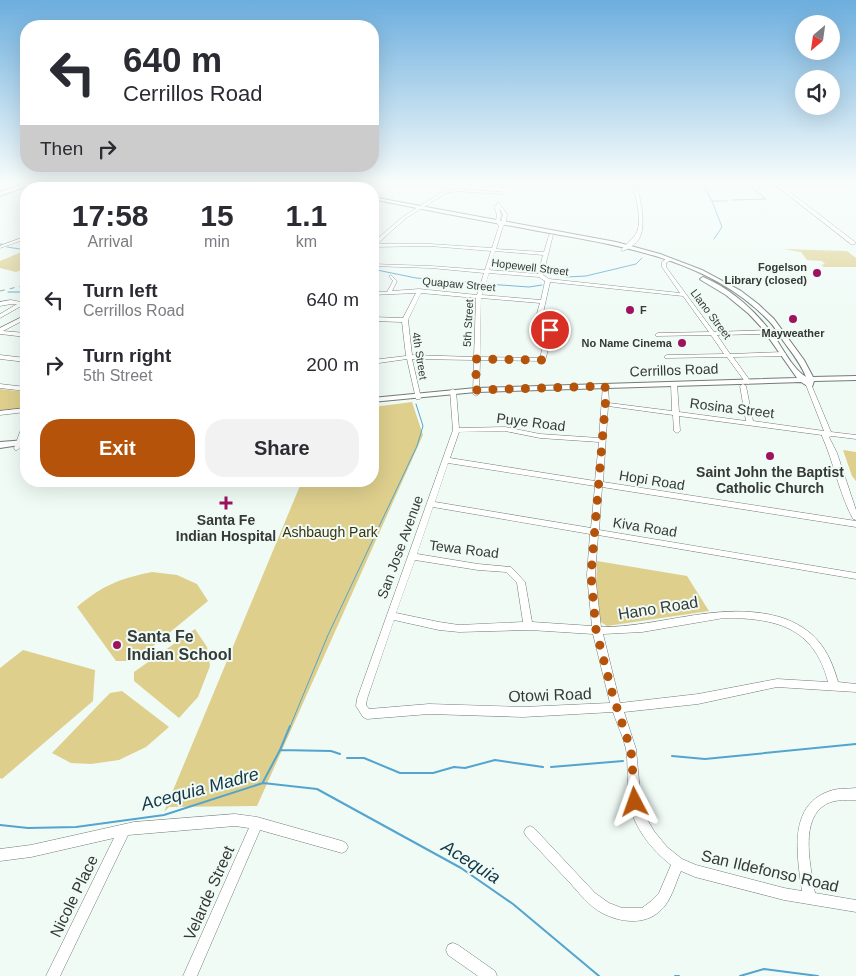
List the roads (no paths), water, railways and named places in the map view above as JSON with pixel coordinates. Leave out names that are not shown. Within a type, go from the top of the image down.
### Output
[{"type":"main road","points":[[518,229],[587,238],[666,261],[706,275],[766,314]]},
{"type":"main road","points":[[527,229],[626,248]]},
{"type":"main road","points":[[666,261],[704,280],[742,295]]},
{"type":"main road","points":[[704,280],[742,295],[766,314],[814,375],[821,377],[856,377]]},
{"type":"main road","points":[[731,292],[768,332],[783,354],[808,382]]},
{"type":"main road","points":[[741,304],[756,312],[774,330],[782,332],[795,352],[808,382]]},
{"type":"main road","points":[[768,332],[780,336],[795,352]]},
{"type":"main road","name":"Cerrillos Road","points":[[379,399],[453,393],[808,382],[856,377]]},
{"type":"main road","name":"Cerrillos Road","points":[[808,382],[856,384]]},
{"type":"main road","name":"Cerrillos Road","points":[[379,403],[417,396]]},
{"type":"main road","points":[[0,446],[20,445]]},
{"type":"main road","points":[[0,450],[20,445]]},
{"type":"street","points":[[379,240],[394,229]]},
{"type":"street","name":"5th Street","points":[[476,392],[479,296],[500,229]]},
{"type":"street","points":[[626,248],[639,233],[639,229]]},
{"type":"street","points":[[834,229],[853,243]]},
{"type":"street","points":[[540,276],[553,234]]},
{"type":"street","points":[[0,247],[20,240]]},
{"type":"street","points":[[379,245],[430,245],[546,254]]},
{"type":"street","name":"Llano Street","points":[[666,261],[664,267],[730,356],[746,384]]},
{"type":"street","name":"Hopewell Street","points":[[379,265],[540,276],[548,280],[684,295]]},
{"type":"street","points":[[389,292],[395,281],[391,276]]},
{"type":"street","points":[[379,361],[409,356],[539,361],[545,357],[552,322],[540,313],[548,280]]},
{"type":"street","name":"Quapaw Street","points":[[379,293],[420,291],[543,302]]},
{"type":"street","name":"4th Street","points":[[417,396],[404,320],[420,291]]},
{"type":"street","points":[[0,304],[20,303],[17,308],[0,316]]},
{"type":"street","points":[[379,319],[404,320]]},
{"type":"street","points":[[0,331],[20,320]]},
{"type":"street","points":[[0,331],[20,334]]},
{"type":"street","points":[[658,334],[768,332]]},
{"type":"street","points":[[667,357],[783,354]]},
{"type":"street","points":[[0,357],[20,359]]},
{"type":"street","points":[[808,382],[827,433],[825,436],[831,446],[855,524]]},
{"type":"street","points":[[746,384],[750,423]]},
{"type":"street","points":[[0,386],[20,388]]},
{"type":"street","points":[[674,386],[677,431]]},
{"type":"street","name":"San Ildefonso Road","points":[[606,388],[591,575],[596,630],[631,750],[635,802],[640,819],[656,844],[678,863],[704,874],[810,899],[856,906]]},
{"type":"street","name":"San Jose Avenue","points":[[364,711],[361,706],[362,699],[456,430],[453,393]]},
{"type":"street","name":"Rosina Street","points":[[605,404],[856,437]]},
{"type":"street","points":[[0,413],[20,411]]},
{"type":"street","name":"Puye Road","points":[[456,430],[505,429],[540,436],[603,440]]},
{"type":"street","name":"Hopi Road","points":[[445,460],[855,524]]},
{"type":"street","name":"Kiva Road","points":[[430,504],[856,576]]},
{"type":"street","name":"Tewa Road","points":[[412,556],[478,567],[508,569],[521,582],[528,626]]},
{"type":"street","name":"Hano Road","points":[[390,616],[468,629],[528,626],[629,630],[719,614],[746,614],[771,618],[788,624],[802,632],[814,642],[828,662],[834,686]]},
{"type":"street","name":"Otowi Road","points":[[364,711],[367,714],[374,714],[436,708],[541,712],[693,700],[777,684],[856,688]]},
{"type":"street","points":[[810,899],[802,848],[805,821],[814,807],[828,797],[841,794],[856,794]]},
{"type":"street","points":[[0,855],[31,851],[124,830],[235,820],[257,823],[342,847]]},
{"type":"street","name":"Velarde Street","points":[[190,976],[257,823]]},
{"type":"street","name":"Nicole Place","points":[[53,976],[124,830]]},
{"type":"street","points":[[530,832],[591,897],[606,908],[622,914],[644,914],[655,907],[663,897],[678,863]]},
{"type":"street","points":[[453,950],[490,976]]},
{"type":"waterway","points":[[714,239],[721,229]]},
{"type":"waterway","points":[[7,247],[20,249]]},
{"type":"waterway","points":[[566,277],[586,276],[636,264],[642,258]]},
{"type":"waterway","points":[[379,270],[416,278],[479,283]]},
{"type":"waterway","points":[[487,284],[529,287],[542,285]]},
{"type":"waterway","points":[[8,292],[20,292]]},
{"type":"waterway","points":[[290,727],[328,635],[417,446],[423,426],[416,404]]},
{"type":"waterway","points":[[280,750],[290,726]]},
{"type":"waterway","points":[[672,756],[705,759],[856,744]]},
{"type":"waterway","name":"Acequia Madre","points":[[263,782],[280,750]]},
{"type":"waterway","points":[[280,750],[331,751],[340,754]]},
{"type":"waterway","points":[[347,758],[364,758],[400,773],[433,773],[454,767],[465,768],[495,760],[543,767]]},
{"type":"waterway","points":[[551,767],[623,761]]},
{"type":"waterway","name":"Acequia","points":[[0,825],[28,828],[76,827],[164,815],[263,783],[317,789],[461,868],[513,904],[599,976]]},
{"type":"waterway","name":"Acequia","points":[[740,976],[764,969],[818,976]]},
{"type":"railway","points":[[0,291],[20,286]]},
{"type":"place","name":"Fogelson Library (closed)","points":[[817,273]]},
{"type":"place","name":"F","points":[[630,310]]},
{"type":"place","name":"Mayweather","points":[[793,319]]},
{"type":"place","name":"No Name Cinema","points":[[682,343]]},
{"type":"place","name":"Saint John the Baptist Catholic Church","points":[[770,456]]},
{"type":"place","name":"Santa Fe Indian Hospital","points":[[226,503]]},
{"type":"place","name":"Santa Fe Indian School","points":[[117,645]]},
{"type":"park label","name":"Ashbaugh Park","points":[[330,532]]}]
